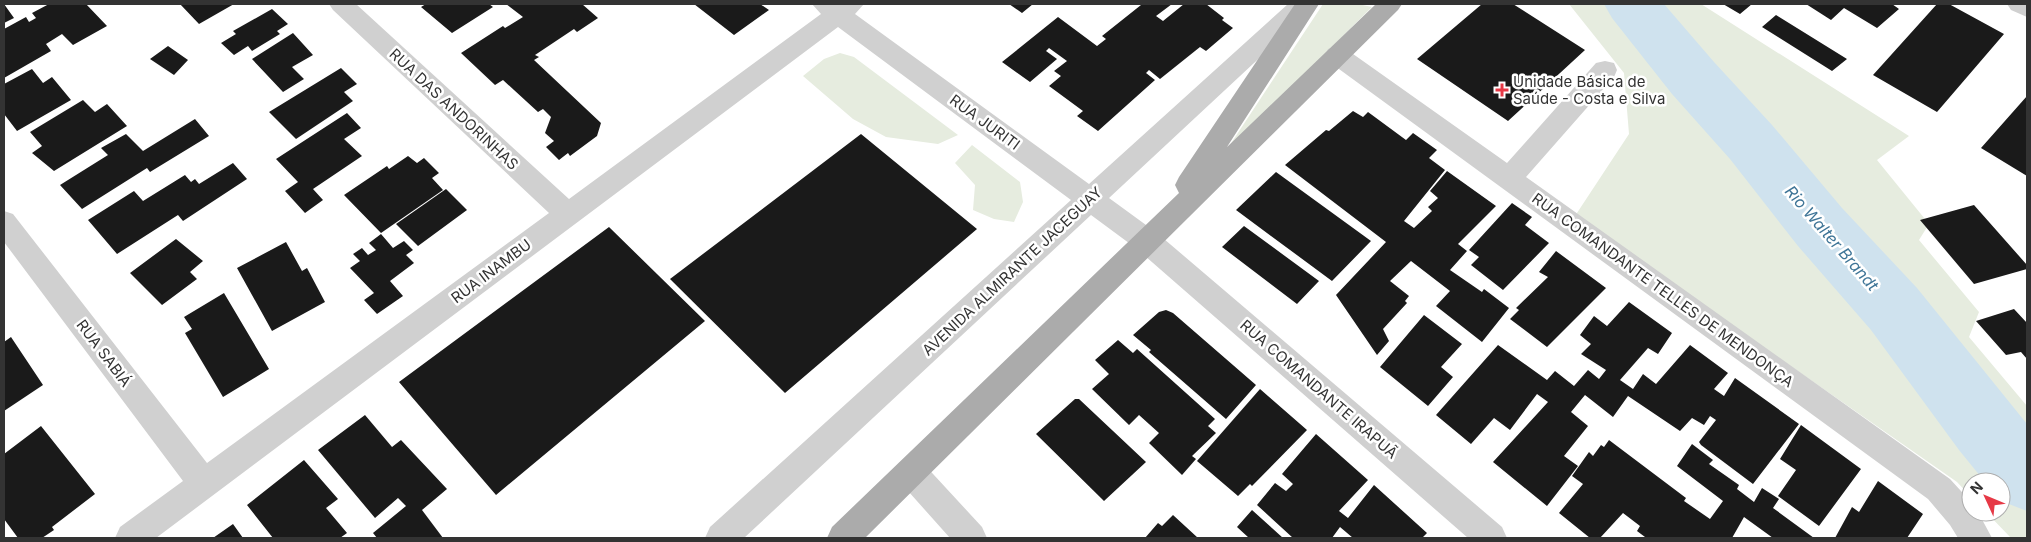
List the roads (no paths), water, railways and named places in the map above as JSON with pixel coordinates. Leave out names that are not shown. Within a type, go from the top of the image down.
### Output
[{"type":"main road","points":[[1147,240],[1194,177],[1307,4]]},
{"type":"main road","points":[[843,538],[1390,4]]},
{"type":"street","name":"RUA DAS ANDORINHAS","points":[[341,4],[568,214]]},
{"type":"street","name":"AVENIDA ALMIRANTE JACEGUAY","points":[[721,538],[1302,4]]},
{"type":"street","points":[[2019,4],[2027,8]]},
{"type":"street","name":"RUA INAMBU","points":[[131,538],[568,214],[838,7]]},
{"type":"street","name":"RUA JURITI","points":[[838,7],[1090,199],[1147,240]]},
{"type":"street","name":"RUA COMANDANTE TELLES DE MENDONÇA","points":[[1337,55],[1939,489],[1961,514],[1976,538]]},
{"type":"street","points":[[1509,179],[1605,70]]},
{"type":"street","name":"RUA SABIÁ","points":[[4,222],[204,484]]},
{"type":"street","name":"RUA COMANDANTE IRAPUÃ","points":[[1147,240],[1491,538]]},
{"type":"street","points":[[910,472],[972,538]]},
{"type":"waterway","name":"Rio Walter Brandt","points":[[1632,4],[1693,78],[1751,142],[1820,227],[1894,309],[1984,427],[2027,477]]},
{"type":"place","name":"Unidade Básica de Saúde - Costa e Silva","points":[[1502,90]]}]
